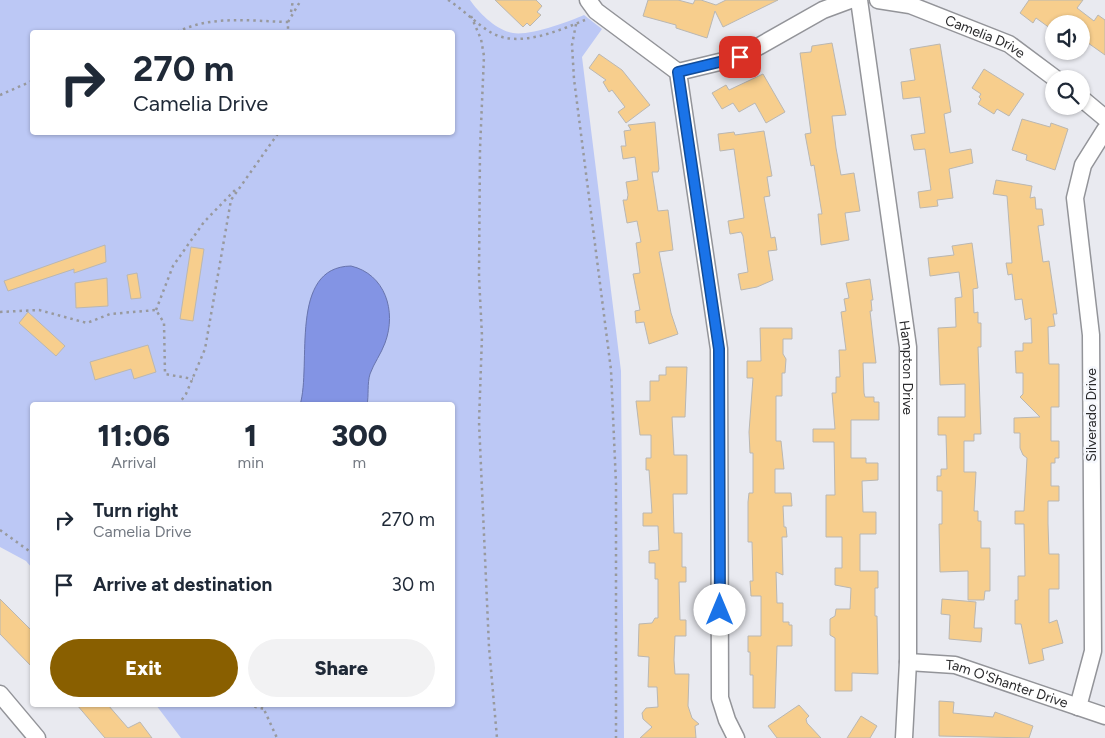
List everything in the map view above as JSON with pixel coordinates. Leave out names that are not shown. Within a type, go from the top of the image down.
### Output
[{"type":"street","points":[[588,0],[596,11],[678,72],[719,349],[720,691],[727,720],[736,738]]},
{"type":"street","points":[[678,72],[740,57],[823,10],[850,0]]},
{"type":"street","name":"Hampton Drive","points":[[859,0],[908,347],[908,662],[904,738]]},
{"type":"street","name":"Camelia Drive","points":[[878,0],[910,5],[1009,44],[1045,71]]},
{"type":"street","points":[[1090,106],[1105,118]]},
{"type":"street","name":"Silverado Drive","points":[[1078,707],[1092,651],[1098,541],[1098,360],[1091,335],[1075,198],[1083,165],[1105,130]]},
{"type":"street","name":"Tam O'Shanter Drive","points":[[908,662],[955,665],[1105,716]]},
{"type":"street","points":[[0,694],[37,738]]},
{"type":"path","points":[[288,30],[293,0]]},
{"type":"path","points":[[290,16],[301,0]]},
{"type":"path","points":[[448,0],[490,32],[504,38],[528,37],[561,30],[589,19]]},
{"type":"path","points":[[471,16],[478,32],[484,56],[480,139],[479,261],[482,336],[479,422],[489,647],[497,738]]},
{"type":"path","points":[[182,30],[210,21],[288,22]]},
{"type":"path","points":[[576,24],[572,45],[574,79],[611,370],[616,502],[616,738]]},
{"type":"path","points":[[0,95],[30,82]]},
{"type":"path","points":[[156,310],[173,266],[204,222],[240,185],[277,135]]},
{"type":"path","points":[[180,402],[193,379],[208,338],[230,204],[240,185]]},
{"type":"path","points":[[0,312],[39,310],[88,323],[110,314],[156,310]]},
{"type":"path","points":[[156,310],[164,323],[165,374],[193,379]]},
{"type":"path","points":[[0,530],[30,552]]},
{"type":"path","points":[[256,707],[264,709],[277,738]]},
{"type":"shaded area","points":[[0,0],[470,0],[488,20],[500,28],[513,33],[529,32],[559,25],[584,15],[602,29],[582,57],[621,371],[624,738],[181,738],[158,707],[455,707],[455,402],[30,402],[30,566],[26,561],[0,547]]},
{"type":"water","points":[[351,266],[363,270],[380,285],[385,296],[390,319],[383,347],[370,374],[367,402],[301,402],[303,388],[306,321],[310,300],[318,283],[331,271]]},
{"type":"building","points":[[495,0],[536,0],[542,6],[537,12],[541,15],[530,26],[527,23],[523,27]]},
{"type":"building","points":[[648,0],[678,0],[693,4],[695,0],[701,0],[716,5],[726,0],[778,0],[723,27],[715,11],[707,38],[676,28],[676,25],[643,16]]},
{"type":"building","points":[[1029,0],[1083,0],[1077,8],[1086,15],[1045,15],[1045,24],[1036,18],[1033,23],[1020,13]]},
{"type":"building","points":[[1098,15],[1105,20],[1105,55],[1090,44],[1090,18],[1094,21]]},
{"type":"building","points":[[832,43],[846,115],[832,116],[836,148],[841,175],[854,173],[860,211],[845,213],[849,240],[821,245],[818,214],[822,214],[814,165],[811,166],[805,134],[811,133],[800,53],[811,52],[812,46]]},
{"type":"building","points":[[940,44],[951,112],[944,114],[950,153],[971,149],[973,163],[949,169],[953,198],[937,200],[938,206],[920,208],[918,192],[931,190],[925,149],[914,150],[911,135],[925,133],[920,97],[903,99],[901,82],[915,80],[910,49]]},
{"type":"building","points":[[599,54],[622,70],[650,105],[626,123],[618,112],[625,107],[612,90],[609,92],[603,82],[606,80],[589,68]]},
{"type":"building","points":[[984,69],[1024,94],[1009,116],[997,109],[994,114],[978,104],[981,94],[972,88]]},
{"type":"building","points":[[763,74],[785,112],[766,123],[755,103],[739,112],[733,103],[722,109],[712,93],[726,85],[729,90]]},
{"type":"building","points":[[1022,119],[1050,127],[1051,123],[1068,129],[1055,170],[1026,160],[1027,155],[1012,150]]},
{"type":"building","points":[[655,122],[659,169],[658,172],[652,172],[658,211],[668,210],[673,250],[659,252],[671,313],[678,334],[649,344],[644,322],[636,323],[635,311],[640,310],[633,274],[640,273],[636,243],[641,242],[637,221],[627,223],[623,200],[627,200],[628,195],[626,182],[638,180],[635,157],[623,159],[621,146],[626,146],[624,131],[631,130],[628,125]]},
{"type":"building","points":[[764,131],[772,176],[767,177],[770,196],[764,197],[771,238],[775,237],[777,250],[768,251],[773,280],[757,287],[741,290],[738,274],[748,272],[743,236],[741,232],[730,234],[728,221],[744,218],[734,149],[720,151],[718,134],[734,132],[735,135]]},
{"type":"building","points":[[996,180],[1032,186],[1030,198],[1035,197],[1036,209],[1042,209],[1044,225],[1038,226],[1043,262],[1049,261],[1057,314],[1053,314],[1055,326],[1048,327],[1049,364],[1059,364],[1059,407],[1051,407],[1051,441],[1059,441],[1059,458],[1055,458],[1055,463],[1051,463],[1051,486],[1059,486],[1059,501],[1048,501],[1048,524],[1049,554],[1059,554],[1059,589],[1049,589],[1049,623],[1057,620],[1063,643],[1042,649],[1044,660],[1029,664],[1021,624],[1015,624],[1018,576],[1025,576],[1024,524],[1015,524],[1015,511],[1024,511],[1027,458],[1023,455],[1020,448],[1020,433],[1014,433],[1014,418],[1040,417],[1020,397],[1023,394],[1023,373],[1016,373],[1015,351],[1023,351],[1023,343],[1032,343],[1031,318],[1025,320],[1022,299],[1015,300],[1012,274],[1008,275],[1006,263],[1012,263],[1007,196],[993,194]]},
{"type":"building","points":[[972,243],[978,288],[973,289],[974,313],[978,312],[978,323],[981,323],[981,347],[978,347],[981,434],[974,434],[974,441],[964,441],[964,472],[976,472],[974,511],[978,511],[978,521],[981,521],[981,548],[990,548],[990,591],[985,591],[984,600],[968,600],[968,571],[940,572],[939,524],[942,524],[942,491],[937,491],[937,476],[941,476],[941,469],[947,469],[946,435],[938,435],[938,417],[965,417],[965,384],[940,385],[938,328],[956,327],[955,298],[962,297],[959,272],[930,276],[928,258],[954,255],[952,246]]},
{"type":"building","points":[[105,245],[106,262],[74,273],[74,269],[8,291],[4,281]]},
{"type":"building","points":[[191,247],[204,249],[193,321],[180,319]]},
{"type":"building","points":[[137,273],[141,298],[131,299],[127,275]]},
{"type":"building","points":[[107,278],[108,306],[76,308],[75,283]]},
{"type":"building","points":[[870,279],[873,300],[871,300],[872,311],[870,311],[876,363],[863,363],[864,393],[865,397],[874,397],[874,402],[879,402],[879,420],[851,420],[851,458],[866,458],[866,463],[878,463],[878,480],[862,481],[863,512],[876,512],[876,534],[860,534],[860,571],[878,571],[878,588],[875,588],[875,616],[877,616],[878,674],[852,673],[852,691],[835,691],[835,638],[830,635],[830,619],[835,616],[836,609],[850,609],[851,588],[835,585],[835,568],[842,568],[842,537],[826,537],[826,495],[835,495],[834,442],[813,442],[813,429],[835,429],[832,393],[836,393],[836,377],[840,377],[839,350],[846,350],[841,312],[846,311],[844,299],[849,298],[846,283]]},
{"type":"building","points":[[28,312],[65,346],[56,356],[19,323]]},
{"type":"building","points":[[760,328],[792,328],[792,339],[783,339],[783,354],[786,359],[785,373],[782,373],[782,396],[776,396],[776,441],[781,441],[784,469],[775,469],[775,493],[791,493],[792,506],[783,506],[784,527],[786,527],[787,537],[782,537],[783,575],[776,572],[777,603],[783,603],[783,622],[789,622],[789,625],[792,625],[792,646],[777,646],[775,708],[753,708],[753,675],[750,675],[750,652],[748,652],[748,636],[761,636],[761,596],[751,596],[750,581],[753,581],[752,542],[748,542],[748,502],[749,493],[753,493],[753,453],[750,453],[749,432],[753,378],[747,378],[747,361],[761,361]]},
{"type":"building","points":[[148,345],[156,372],[134,379],[131,369],[95,380],[90,362]]},
{"type":"building","points":[[666,367],[687,367],[685,417],[672,417],[674,455],[687,455],[687,494],[673,494],[674,533],[682,533],[682,567],[686,567],[686,582],[679,582],[680,620],[686,620],[686,636],[675,636],[674,660],[675,674],[689,674],[688,706],[692,718],[699,724],[695,726],[696,738],[640,738],[652,727],[643,719],[642,713],[646,708],[658,707],[657,687],[648,687],[649,657],[638,656],[639,624],[652,623],[655,618],[658,618],[658,579],[655,579],[655,563],[649,563],[649,551],[659,550],[658,526],[643,526],[643,513],[652,513],[649,470],[646,470],[646,458],[651,458],[651,435],[640,435],[636,401],[650,401],[650,381],[659,381],[659,375],[666,375]]},
{"type":"building","points":[[0,599],[30,629],[30,665],[0,634]]},
{"type":"building","points":[[942,599],[976,602],[974,628],[982,628],[981,642],[949,639],[950,615],[941,614]]},
{"type":"building","points":[[939,701],[954,702],[953,713],[993,717],[995,712],[1033,726],[1029,738],[939,736]]},
{"type":"building","points":[[799,705],[809,716],[806,719],[807,723],[821,738],[777,738],[768,726]]},
{"type":"building","points":[[79,707],[110,707],[128,728],[140,722],[152,738],[105,738]]},
{"type":"building","points":[[861,716],[877,726],[870,738],[847,738]]},
{"type":"route","points":[[720,610],[719,349],[678,72],[740,57]]}]
